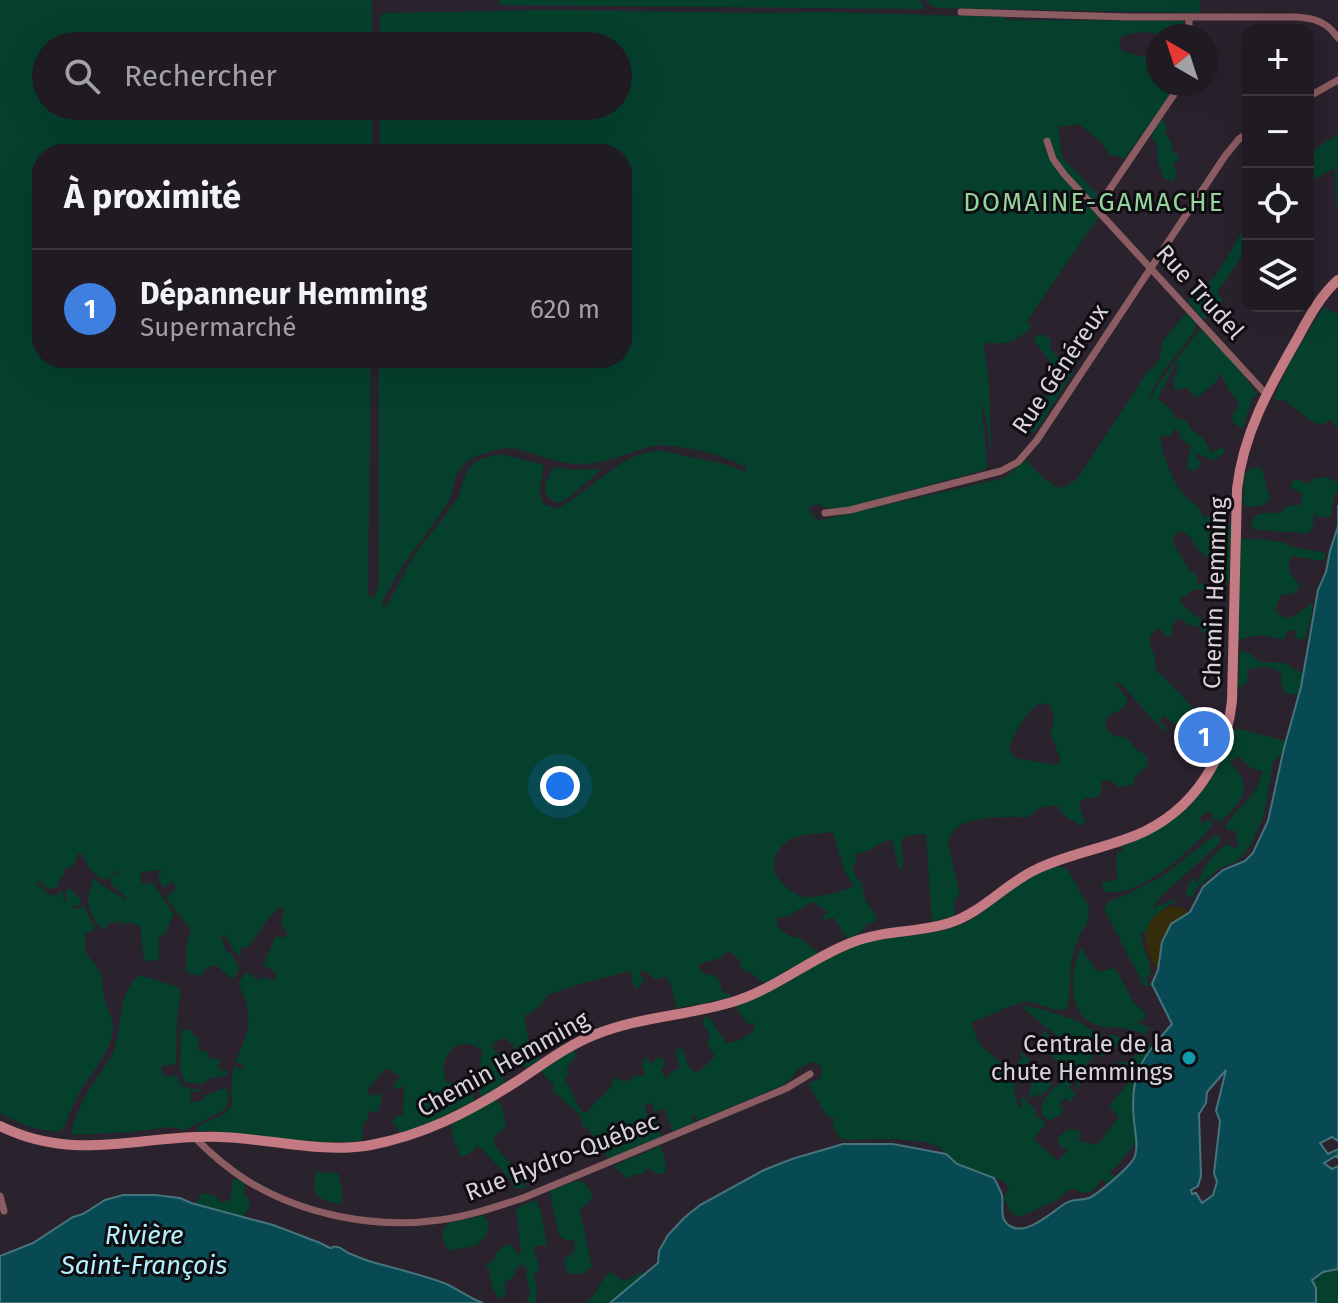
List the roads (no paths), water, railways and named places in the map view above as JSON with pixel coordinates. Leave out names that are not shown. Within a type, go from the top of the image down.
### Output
[{"type":"street","points":[[961,12],[1306,18],[1325,23],[1338,38]]},
{"type":"street","points":[[1189,17],[1189,24]]},
{"type":"street","points":[[1310,96],[1338,80]]},
{"type":"street","points":[[1097,208],[1173,96]]},
{"type":"street","name":"Rue Généreux","points":[[825,513],[850,510],[1001,471],[1018,462],[1037,440],[1229,151],[1242,137]]},
{"type":"street","name":"Rue Trudel","points":[[1047,141],[1056,164],[1266,394]]},
{"type":"street","name":"Chemin Hemming","points":[[0,1126],[30,1139],[70,1146],[212,1137],[345,1148],[418,1133],[470,1110],[565,1049],[597,1033],[743,999],[829,952],[856,941],[953,922],[1040,867],[1125,840],[1164,821],[1196,792],[1215,761],[1227,730],[1232,701],[1238,482],[1248,437],[1266,394],[1316,307],[1338,280]]},
{"type":"street","name":"Rue Hydro-Québec","points":[[194,1137],[244,1179],[298,1204],[372,1222],[437,1221],[523,1198],[787,1088],[810,1074]]},
{"type":"street","points":[[208,1151],[206,1142],[212,1137]]},
{"type":"street","points":[[0,1196],[4,1211]]},
{"type":"water","points":[[1338,526],[1338,1141],[1332,1137],[1320,1143],[1328,1154],[1338,1149],[1338,1158],[1336,1156],[1324,1163],[1332,1169],[1338,1166],[1338,1269],[1323,1272],[1312,1280],[1316,1288],[1316,1303],[610,1303],[658,1263],[659,1251],[668,1235],[700,1205],[764,1170],[843,1144],[893,1144],[946,1154],[957,1164],[994,1178],[1002,1195],[1005,1221],[1018,1229],[1033,1225],[1069,1201],[1089,1198],[1127,1167],[1136,1150],[1133,1104],[1136,1078],[1145,1057],[1172,1024],[1152,984],[1158,970],[1162,942],[1171,924],[1190,912],[1203,887],[1223,870],[1245,861],[1253,853],[1268,821],[1301,687],[1318,590]],"holes":[[[1226,1070],[1216,1111],[1220,1121],[1214,1173],[1217,1182],[1213,1195],[1202,1203],[1191,1190],[1198,1186],[1201,1176],[1199,1114],[1206,1103],[1207,1092]]]},
{"type":"water","name":"Rivière Saint-François","points":[[123,1195],[180,1198],[273,1225],[331,1248],[339,1247],[369,1261],[444,1283],[483,1303],[0,1303],[0,1256],[33,1243],[105,1200]]},
{"type":"place","name":"Dépanneur Hemming","points":[[1204,737]]},
{"type":"place","name":"Centrale de la chute Hemmings","points":[[1189,1058]]},
{"type":"district","name":"DOMAINE-GAMACHE","points":[[1094,202]]}]
